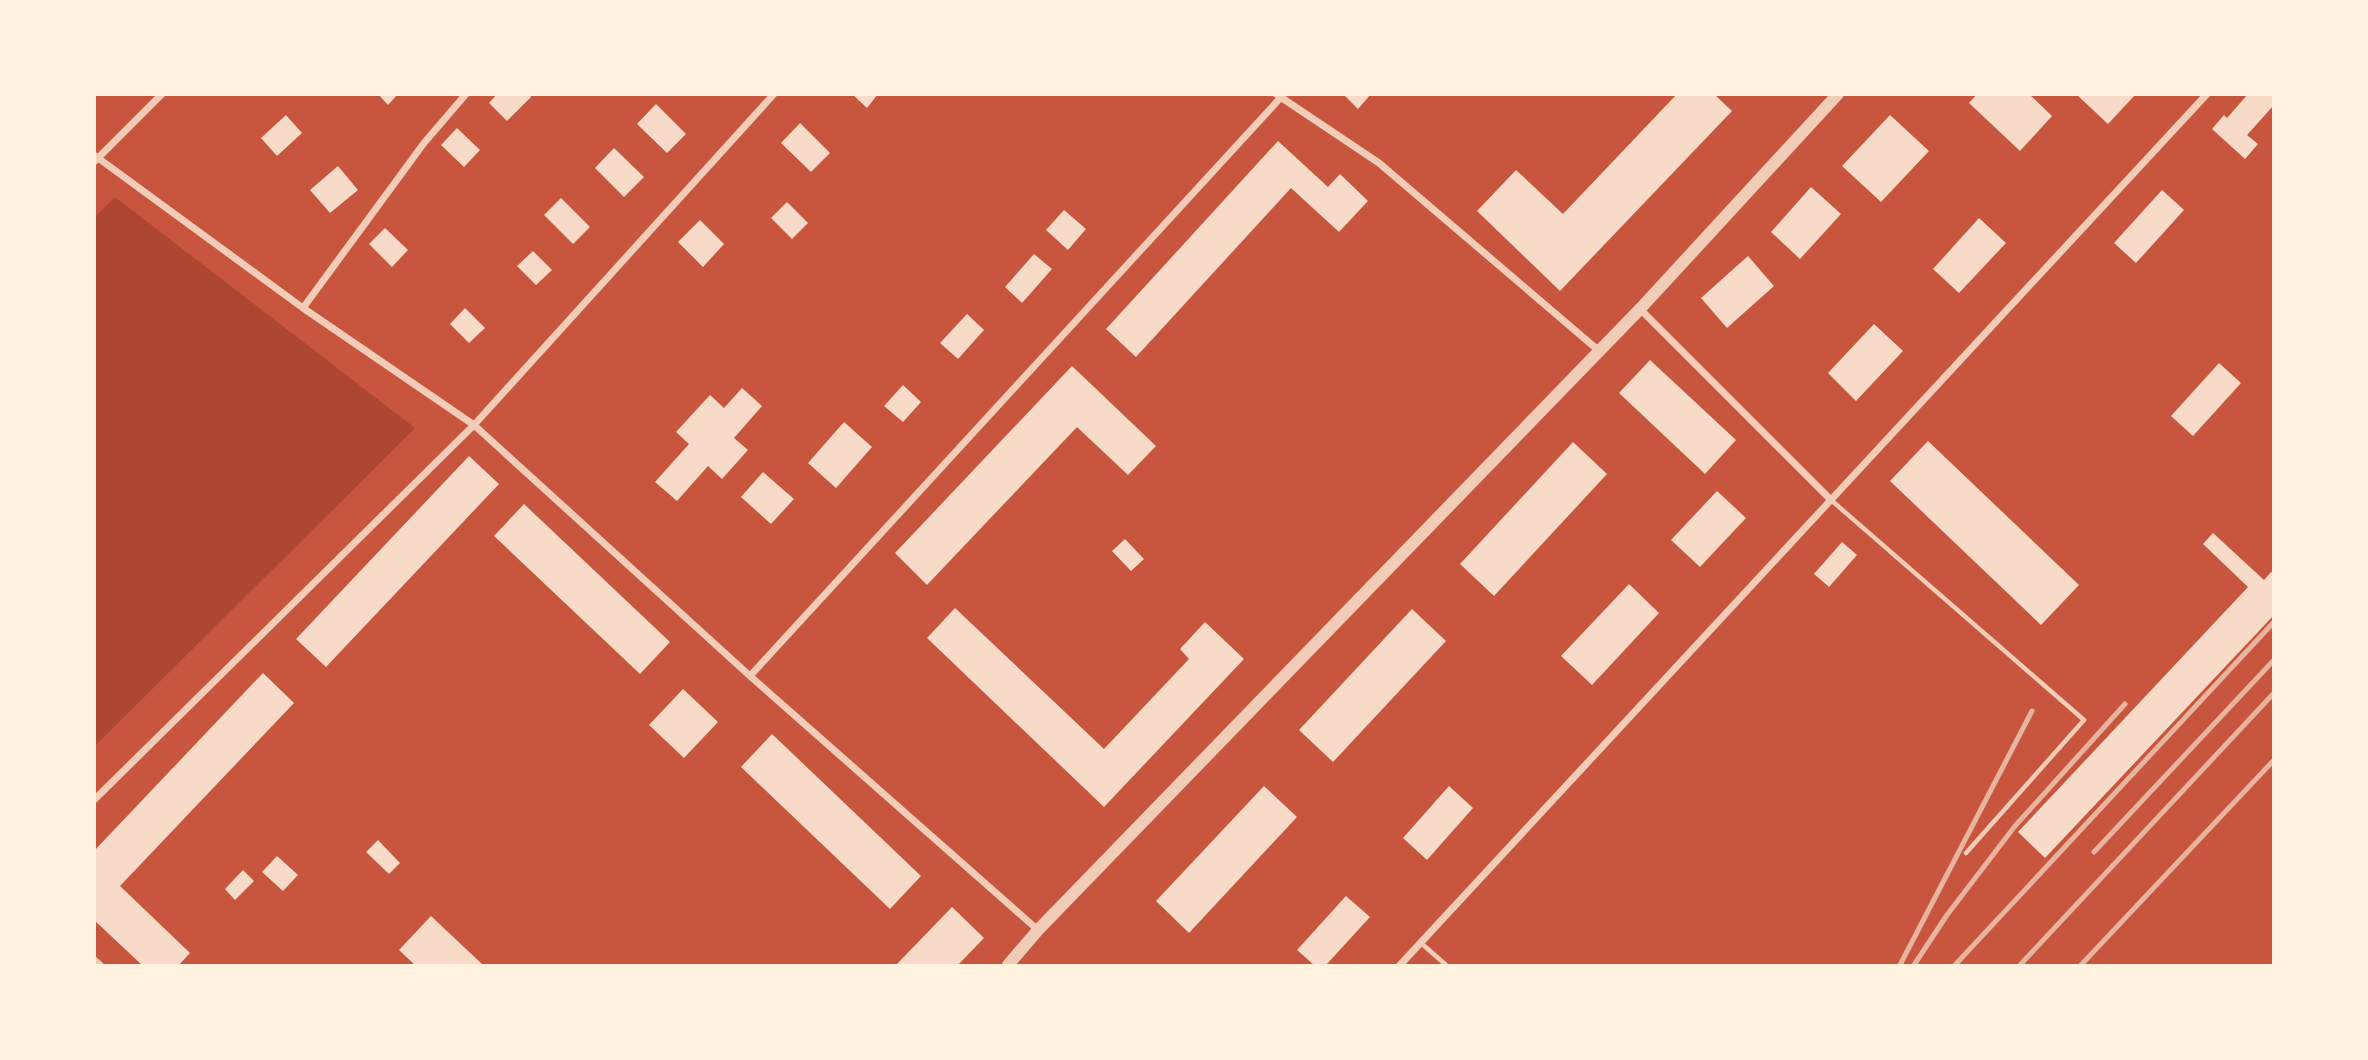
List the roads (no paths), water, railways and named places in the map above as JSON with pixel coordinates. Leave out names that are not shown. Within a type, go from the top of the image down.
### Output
[{"type":"street","points":[[162,94],[96,158],[303,308],[474,425],[750,676],[1038,930]]},
{"type":"street","points":[[303,308],[424,142],[466,94]]},
{"type":"street","points":[[94,800],[474,425],[774,94]]},
{"type":"street","points":[[1008,965],[1038,930],[1640,309],[1838,94]]},
{"type":"street","points":[[1400,965],[2207,94]]},
{"type":"street","points":[[750,676],[1280,96],[1379,163],[1598,350]]},
{"type":"street","points":[[1640,309],[1831,500]]},
{"type":"street","points":[[94,960],[100,965]]},
{"type":"lane","points":[[1831,500],[2084,720],[1966,853]]},
{"type":"lane","points":[[1421,943],[1446,965]]},
{"type":"railway","points":[[1955,965],[2274,622]]},
{"type":"railway","points":[[2094,852],[2274,660]]},
{"type":"railway","points":[[2020,965],[2274,693]]},
{"type":"railway","points":[[1914,965],[1947,915],[2015,826],[2125,704]]},
{"type":"railway","points":[[1900,965],[2032,711]]},
{"type":"railway","points":[[2081,965],[2274,760]]}]
